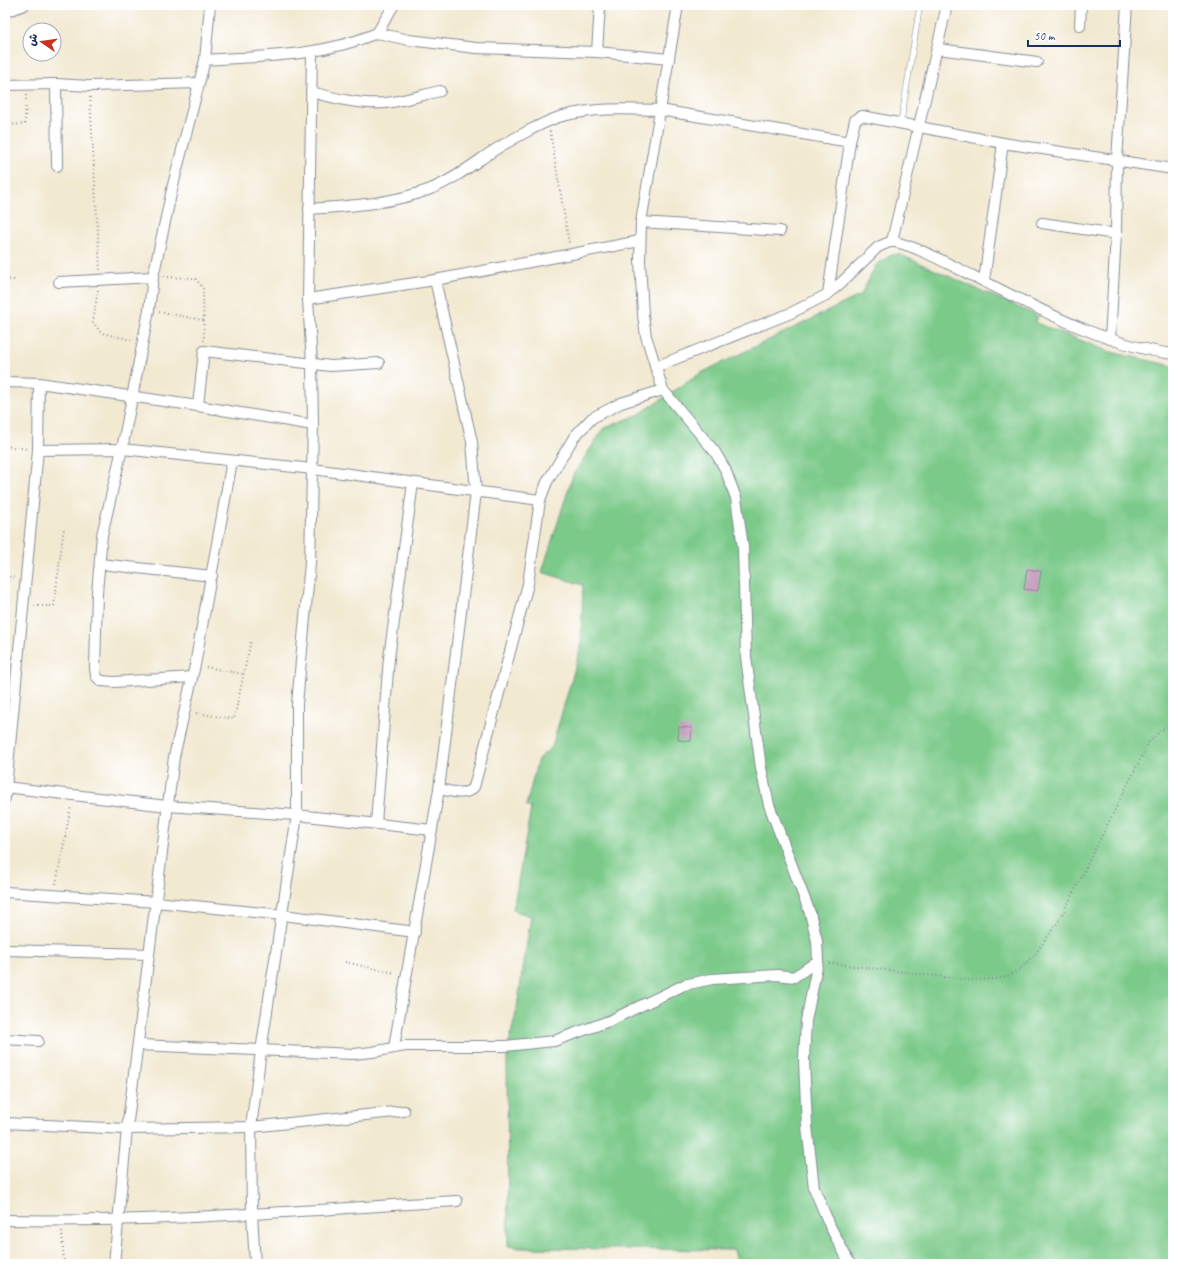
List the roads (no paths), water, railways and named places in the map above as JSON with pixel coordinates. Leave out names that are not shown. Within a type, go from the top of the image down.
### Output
[{"type":"street","points":[[5,12],[24,5]]},
{"type":"street","points":[[192,677],[105,682],[98,679],[95,668],[102,535],[122,449],[131,397],[143,343],[153,277],[205,60],[210,5]]},
{"type":"street","points":[[377,33],[394,5]]},
{"type":"street","points":[[597,52],[600,5]]},
{"type":"street","points":[[678,5],[641,222],[640,241],[643,315],[646,336],[663,390],[715,452],[725,469],[736,498],[743,547],[746,657],[761,768],[769,805],[810,913],[817,941],[818,961],[806,1021],[804,1060],[807,1126],[814,1188],[830,1226],[850,1264]]},
{"type":"street","points":[[892,241],[938,49],[946,5]]},
{"type":"street","points":[[1080,26],[1081,5]]},
{"type":"street","points":[[1110,340],[1116,234],[1117,160],[1127,5]]},
{"type":"street","points":[[205,60],[312,53],[377,33],[409,40],[476,48],[597,52],[670,58]]},
{"type":"street","points":[[938,49],[1036,62]]},
{"type":"street","points":[[254,1264],[251,1127],[297,815],[297,704],[308,599],[312,469],[312,364],[308,299],[312,53]]},
{"type":"street","points":[[5,85],[56,84],[90,86],[199,83]]},
{"type":"street","points":[[56,84],[57,166]]},
{"type":"street","points":[[311,92],[334,98],[375,103],[393,101],[440,91]]},
{"type":"street","points":[[309,209],[378,203],[428,190],[461,173],[500,148],[549,122],[562,116],[590,111],[617,109],[660,110],[850,142]]},
{"type":"street","points":[[828,294],[850,142],[855,120],[862,116],[901,122],[1003,143],[1173,169]]},
{"type":"street","points":[[984,281],[1003,143]]},
{"type":"street","points":[[641,222],[780,230]]},
{"type":"street","points":[[1042,223],[1116,234]]},
{"type":"street","points":[[308,299],[435,280],[640,241]]},
{"type":"street","points":[[655,367],[791,313],[828,294],[878,248],[892,241],[921,250],[1038,308],[1110,340],[1132,347],[1173,354]]},
{"type":"street","points":[[59,282],[153,277]]},
{"type":"street","points":[[394,1048],[439,789],[476,492],[472,442],[435,280]]},
{"type":"street","points":[[198,406],[204,351],[312,364],[347,366],[380,363]]},
{"type":"street","points":[[5,382],[40,384],[198,406],[312,425]]},
{"type":"street","points":[[5,798],[38,450],[40,384]]},
{"type":"street","points":[[439,789],[464,793],[470,792],[474,787],[528,584],[540,500],[547,482],[559,460],[574,437],[592,418],[621,403],[663,390]]},
{"type":"street","points":[[38,450],[122,449],[312,469],[540,500]]},
{"type":"street","points":[[114,1264],[117,1219],[127,1129],[174,757],[195,665],[232,460]]},
{"type":"street","points":[[376,823],[388,658],[412,483]]},
{"type":"street","points":[[100,564],[212,576]]},
{"type":"street","points":[[6,787],[167,806],[297,815],[432,830]]},
{"type":"street","points":[[5,892],[156,902],[283,915],[414,932]]},
{"type":"street","points":[[5,950],[149,954]]},
{"type":"street","points":[[138,1045],[354,1054],[405,1046],[505,1046],[554,1041],[610,1022],[684,985],[712,979],[777,975],[794,977],[818,961]]},
{"type":"street","points":[[5,1039],[38,1041]]},
{"type":"street","points":[[5,1124],[127,1129],[251,1127],[404,1111]]},
{"type":"street","points":[[5,1220],[62,1221],[252,1214],[457,1201]]},
{"type":"lane","points":[[901,122],[920,5]]}]
